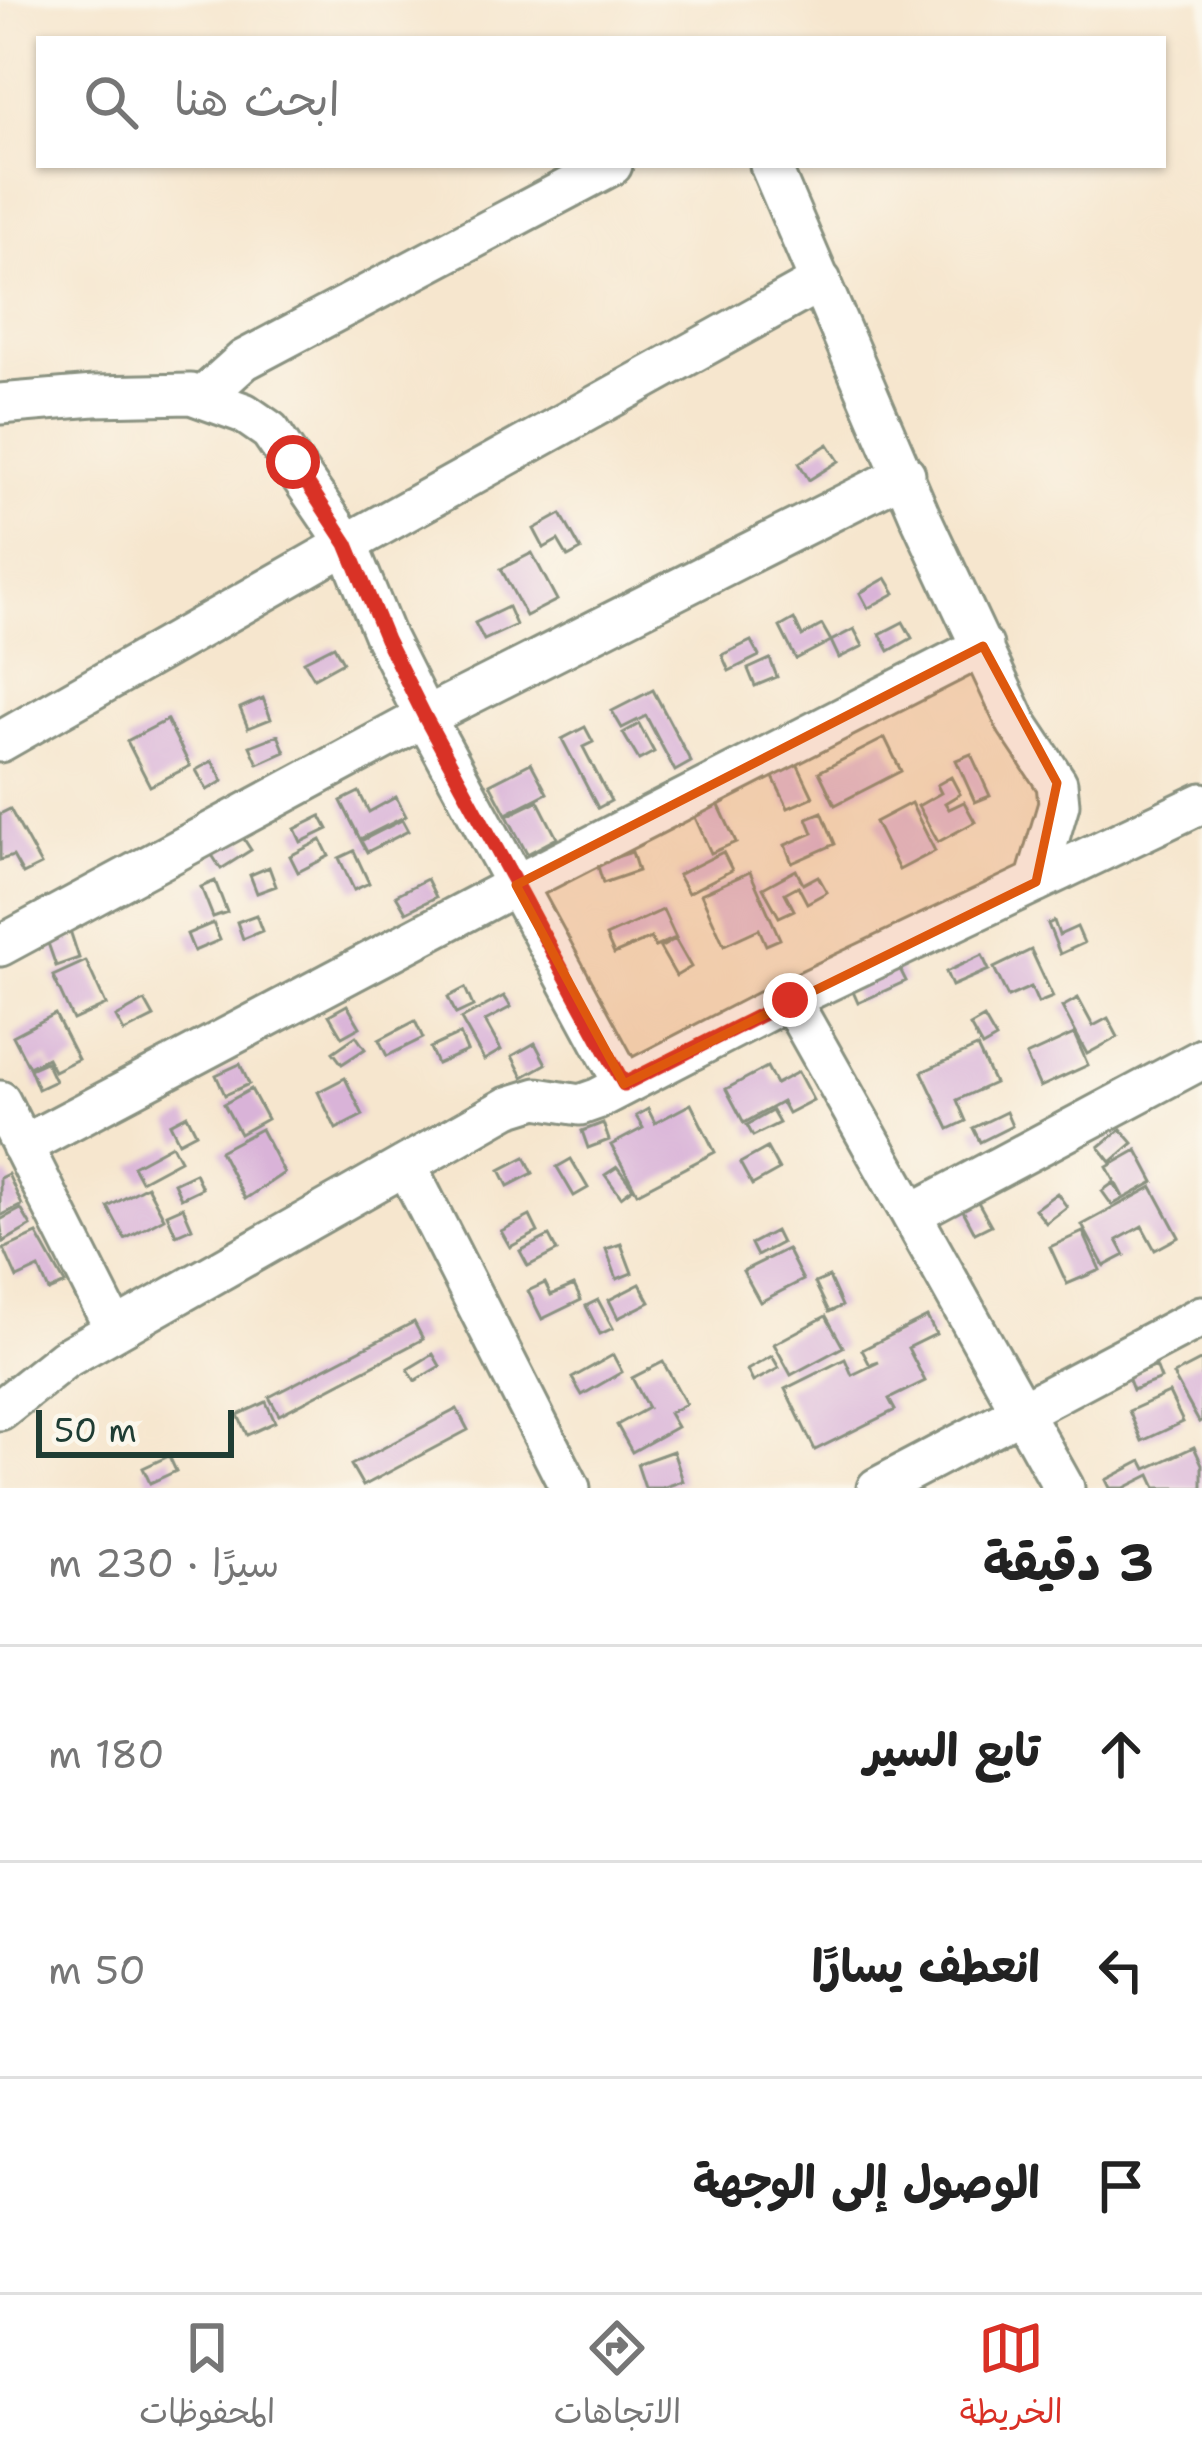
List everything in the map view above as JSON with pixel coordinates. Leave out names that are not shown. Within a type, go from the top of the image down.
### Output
[{"type":"street","points":[[204,396],[244,360],[605,168]]},
{"type":"street","points":[[771,168],[921,518],[1017,723],[1058,783],[1059,804],[1036,882]]},
{"type":"street","points":[[0,742],[821,281]]},
{"type":"street","points":[[0,404],[94,396],[204,396],[270,430],[347,544],[425,717],[624,1084]]},
{"type":"street","points":[[0,946],[425,717],[905,474]]},
{"type":"street","points":[[22,1146],[983,646]]},
{"type":"street","points":[[0,1410],[49,1369],[508,1107],[537,1098],[580,1105],[1202,803]]},
{"type":"street","points":[[790,1000],[1064,1488]]},
{"type":"street","points":[[911,1214],[1202,1059]]},
{"type":"street","points":[[0,1101],[115,1330]]},
{"type":"street","points":[[407,1166],[570,1488]]},
{"type":"street","points":[[877,1488],[1202,1316]]},
{"type":"highlighted area","points":[[983,646],[1057,783],[1036,882],[624,1084],[516,885]]},
{"type":"building","points":[[828,444],[839,461],[809,480],[799,463]]},
{"type":"building","points":[[561,514],[581,550],[568,557],[558,540],[544,548],[534,529]]},
{"type":"building","points":[[532,553],[557,600],[526,616],[501,569]]},
{"type":"building","points":[[886,578],[895,593],[868,608],[860,593]]},
{"type":"building","points":[[508,607],[516,625],[484,640],[475,623]]},
{"type":"building","points":[[794,619],[802,636],[822,625],[831,641],[796,659],[780,627]]},
{"type":"building","points":[[903,622],[912,638],[889,651],[880,634]]},
{"type":"building","points":[[854,629],[863,646],[839,658],[831,641]]},
{"type":"building","points":[[751,641],[759,656],[729,671],[722,655]]},
{"type":"building","points":[[334,646],[343,662],[314,678],[304,661]]},
{"type":"building","points":[[770,659],[777,677],[755,686],[748,669]]},
{"type":"building","points":[[653,690],[691,762],[675,771],[646,716],[622,728],[612,711]]},
{"type":"building","points":[[263,698],[271,719],[248,728],[240,708]]},
{"type":"building","points":[[167,720],[190,766],[150,786],[127,741]]},
{"type":"building","points":[[639,724],[654,752],[639,760],[623,733]]},
{"type":"building","points":[[585,727],[593,742],[583,747],[611,801],[598,808],[562,739]]},
{"type":"building","points":[[278,735],[285,752],[258,764],[250,746]]},
{"type":"building","points":[[885,738],[901,771],[835,805],[819,772]]},
{"type":"building","points":[[792,753],[813,797],[788,808],[767,765]]},
{"type":"building","points":[[971,754],[990,796],[975,802],[956,760]]},
{"type":"building","points":[[212,761],[223,781],[207,790],[196,770]]},
{"type":"building","points":[[531,763],[547,793],[506,814],[490,784]]},
{"type":"building","points":[[951,777],[960,794],[945,803],[949,809],[964,802],[975,822],[938,842],[918,806],[941,793],[937,785]]},
{"type":"building","points":[[359,792],[369,812],[396,797],[406,816],[360,839],[341,801]]},
{"type":"building","points":[[714,795],[736,842],[711,853],[690,806]]},
{"type":"building","points":[[538,801],[557,838],[527,854],[507,816]]},
{"type":"building","points":[[911,803],[935,851],[899,870],[875,822]]},
{"type":"building","points":[[10,809],[41,865],[23,874],[13,856],[0,860],[0,814]]},
{"type":"building","points":[[822,812],[835,844],[792,863],[785,845],[813,833],[807,818]]},
{"type":"building","points":[[321,816],[328,829],[301,842],[295,829]]},
{"type":"building","points":[[402,820],[408,831],[367,852],[361,841]]},
{"type":"building","points":[[242,836],[251,850],[221,869],[212,855]]},
{"type":"building","points":[[321,840],[329,856],[298,872],[290,856]]},
{"type":"building","points":[[354,851],[369,883],[354,890],[339,858]]},
{"type":"building","points":[[632,852],[638,871],[603,883],[597,863]]},
{"type":"building","points":[[723,852],[732,870],[688,893],[678,875]]},
{"type":"building","points":[[269,867],[276,886],[257,893],[250,875]]},
{"type":"building","points":[[796,870],[803,884],[818,876],[827,892],[807,903],[798,886],[785,893],[794,910],[779,917],[763,888]]},
{"type":"building","points":[[750,872],[780,939],[766,945],[759,929],[724,945],[701,894]]},
{"type":"building","points":[[427,879],[436,897],[406,912],[396,895]]},
{"type":"building","points":[[215,881],[227,912],[213,917],[201,887]]},
{"type":"building","points":[[663,910],[676,938],[655,947],[651,938],[614,954],[606,936]]},
{"type":"building","points":[[256,915],[262,931],[243,939],[237,922]]},
{"type":"building","points":[[66,918],[79,958],[56,966],[42,926]]},
{"type":"building","points":[[1054,921],[1059,935],[1077,927],[1084,943],[1060,954],[1048,924]]},
{"type":"building","points":[[213,923],[220,940],[194,951],[187,934]]},
{"type":"building","points":[[675,939],[691,967],[676,976],[660,948]]},
{"type":"building","points":[[1031,950],[1053,997],[1038,1003],[1031,987],[1008,997],[994,968]]},
{"type":"building","points":[[982,955],[989,970],[952,986],[946,972]]},
{"type":"building","points":[[86,961],[106,1005],[73,1020],[53,976]]},
{"type":"building","points":[[898,965],[906,981],[858,1003],[851,987]]},
{"type":"building","points":[[465,988],[473,1006],[456,1014],[448,997]]},
{"type":"building","points":[[504,996],[511,1007],[485,1021],[501,1050],[484,1060],[461,1019]]},
{"type":"building","points":[[1078,998],[1093,1026],[1108,1018],[1118,1037],[1087,1054],[1062,1007]]},
{"type":"building","points":[[145,1001],[154,1017],[124,1032],[116,1017]]},
{"type":"building","points":[[347,1005],[360,1027],[342,1037],[329,1015]]},
{"type":"building","points":[[55,1014],[78,1059],[54,1071],[47,1058],[29,1067],[13,1036]]},
{"type":"building","points":[[984,1018],[996,1039],[982,1047],[970,1026]]},
{"type":"building","points":[[415,1021],[423,1038],[387,1056],[379,1040]]},
{"type":"building","points":[[460,1034],[467,1051],[437,1064],[430,1048]]},
{"type":"building","points":[[1074,1034],[1088,1065],[1040,1087],[1026,1056]]},
{"type":"building","points":[[356,1036],[365,1049],[342,1064],[333,1052]]},
{"type":"building","points":[[535,1043],[546,1064],[523,1077],[512,1056]]},
{"type":"building","points":[[977,1047],[994,1083],[957,1100],[966,1121],[949,1129],[922,1072]]},
{"type":"building","points":[[46,1062],[55,1081],[38,1089],[30,1069]]},
{"type":"building","points":[[240,1064],[249,1084],[225,1095],[216,1075]]},
{"type":"building","points":[[767,1067],[776,1084],[798,1072],[813,1100],[788,1113],[782,1102],[744,1123],[726,1089]]},
{"type":"building","points":[[345,1078],[363,1115],[336,1129],[318,1092]]},
{"type":"building","points":[[251,1089],[267,1119],[240,1134],[224,1104]]},
{"type":"building","points":[[691,1104],[715,1152],[637,1193],[611,1145],[643,1128],[636,1116],[648,1109],[655,1123]]},
{"type":"building","points":[[772,1111],[779,1123],[753,1136],[747,1125]]},
{"type":"building","points":[[1006,1112],[1012,1126],[980,1142],[973,1128]]},
{"type":"building","points":[[187,1115],[196,1133],[179,1142],[170,1124]]},
{"type":"building","points":[[603,1123],[609,1140],[588,1148],[582,1131]]},
{"type":"building","points":[[261,1129],[284,1173],[245,1199],[220,1151]]},
{"type":"building","points":[[1121,1129],[1133,1143],[1111,1162],[1099,1147]]},
{"type":"building","points":[[172,1145],[180,1160],[141,1181],[133,1166]]},
{"type":"building","points":[[767,1148],[779,1170],[752,1185],[740,1163]]},
{"type":"building","points":[[1137,1150],[1154,1182],[1112,1205],[1102,1191],[1113,1183],[1123,1197],[1107,1167]]},
{"type":"building","points":[[525,1157],[533,1173],[508,1186],[500,1170]]},
{"type":"building","points":[[571,1159],[588,1188],[574,1196],[557,1167]]},
{"type":"building","points":[[617,1167],[633,1188],[621,1197],[605,1175]]},
{"type":"building","points":[[195,1173],[202,1188],[181,1198],[174,1183]]},
{"type":"building","points":[[8,1174],[22,1205],[0,1216],[0,1178]]},
{"type":"building","points":[[147,1186],[164,1218],[125,1239],[108,1207]]},
{"type":"building","points":[[1152,1187],[1179,1237],[1155,1250],[1142,1226],[1117,1240],[1125,1255],[1104,1266],[1082,1225]]},
{"type":"building","points":[[973,1193],[991,1225],[975,1233],[958,1201]]},
{"type":"building","points":[[1057,1193],[1067,1207],[1046,1223],[1035,1209]]},
{"type":"building","points":[[183,1207],[192,1228],[176,1235],[167,1214]]},
{"type":"building","points":[[21,1209],[31,1226],[3,1242],[0,1220]]},
{"type":"building","points":[[530,1216],[538,1232],[510,1247],[501,1231]]},
{"type":"building","points":[[775,1231],[781,1243],[757,1256],[751,1244]]},
{"type":"building","points":[[1083,1232],[1100,1270],[1067,1284],[1050,1247]]},
{"type":"building","points":[[37,1234],[65,1284],[49,1291],[39,1268],[17,1278],[4,1249]]},
{"type":"building","points":[[549,1236],[557,1251],[528,1266],[520,1251]]},
{"type":"building","points":[[621,1244],[632,1273],[617,1279],[606,1249]]},
{"type":"building","points":[[787,1249],[803,1280],[760,1302],[743,1271]]},
{"type":"building","points":[[829,1277],[842,1306],[829,1312],[815,1283]]},
{"type":"building","points":[[545,1283],[551,1295],[574,1285],[581,1300],[542,1319],[528,1291]]},
{"type":"building","points":[[640,1284],[650,1302],[618,1318],[609,1300]]},
{"type":"building","points":[[598,1300],[613,1328],[600,1334],[586,1306]]},
{"type":"building","points":[[826,1316],[843,1347],[791,1375],[774,1344]]},
{"type":"building","points":[[927,1317],[936,1334],[908,1348],[925,1381],[889,1399],[895,1410],[815,1450],[785,1389],[845,1359],[852,1375],[879,1362],[870,1365],[862,1350]]},
{"type":"building","points":[[414,1322],[423,1339],[279,1415],[269,1397]]},
{"type":"building","points":[[433,1354],[440,1366],[415,1381],[408,1369]]},
{"type":"building","points":[[613,1355],[622,1372],[582,1395],[572,1378]]},
{"type":"building","points":[[772,1356],[779,1368],[753,1382],[747,1370]]},
{"type":"building","points":[[1202,1360],[1202,1420],[1199,1422],[1173,1375]]},
{"type":"building","points":[[663,1362],[686,1404],[669,1413],[677,1427],[632,1452],[617,1425],[648,1408],[632,1378]]},
{"type":"building","points":[[1156,1366],[1161,1379],[1133,1390],[1128,1377]]},
{"type":"building","points":[[1169,1393],[1183,1422],[1142,1441],[1129,1411]]},
{"type":"building","points":[[266,1402],[275,1422],[247,1435],[238,1415]]},
{"type":"building","points":[[457,1409],[468,1430],[363,1486],[351,1465]]},
{"type":"building","points":[[1194,1447],[1202,1464],[1202,1488],[1156,1488],[1150,1475],[1124,1488],[1110,1488],[1106,1480],[1142,1461],[1146,1469]]},
{"type":"building","points":[[673,1451],[683,1481],[645,1488],[637,1464]]},
{"type":"building","points":[[169,1456],[176,1471],[150,1483],[143,1468]]},
{"type":"route","points":[[293,462],[347,544],[425,717],[624,1084],[790,1000]]}]
